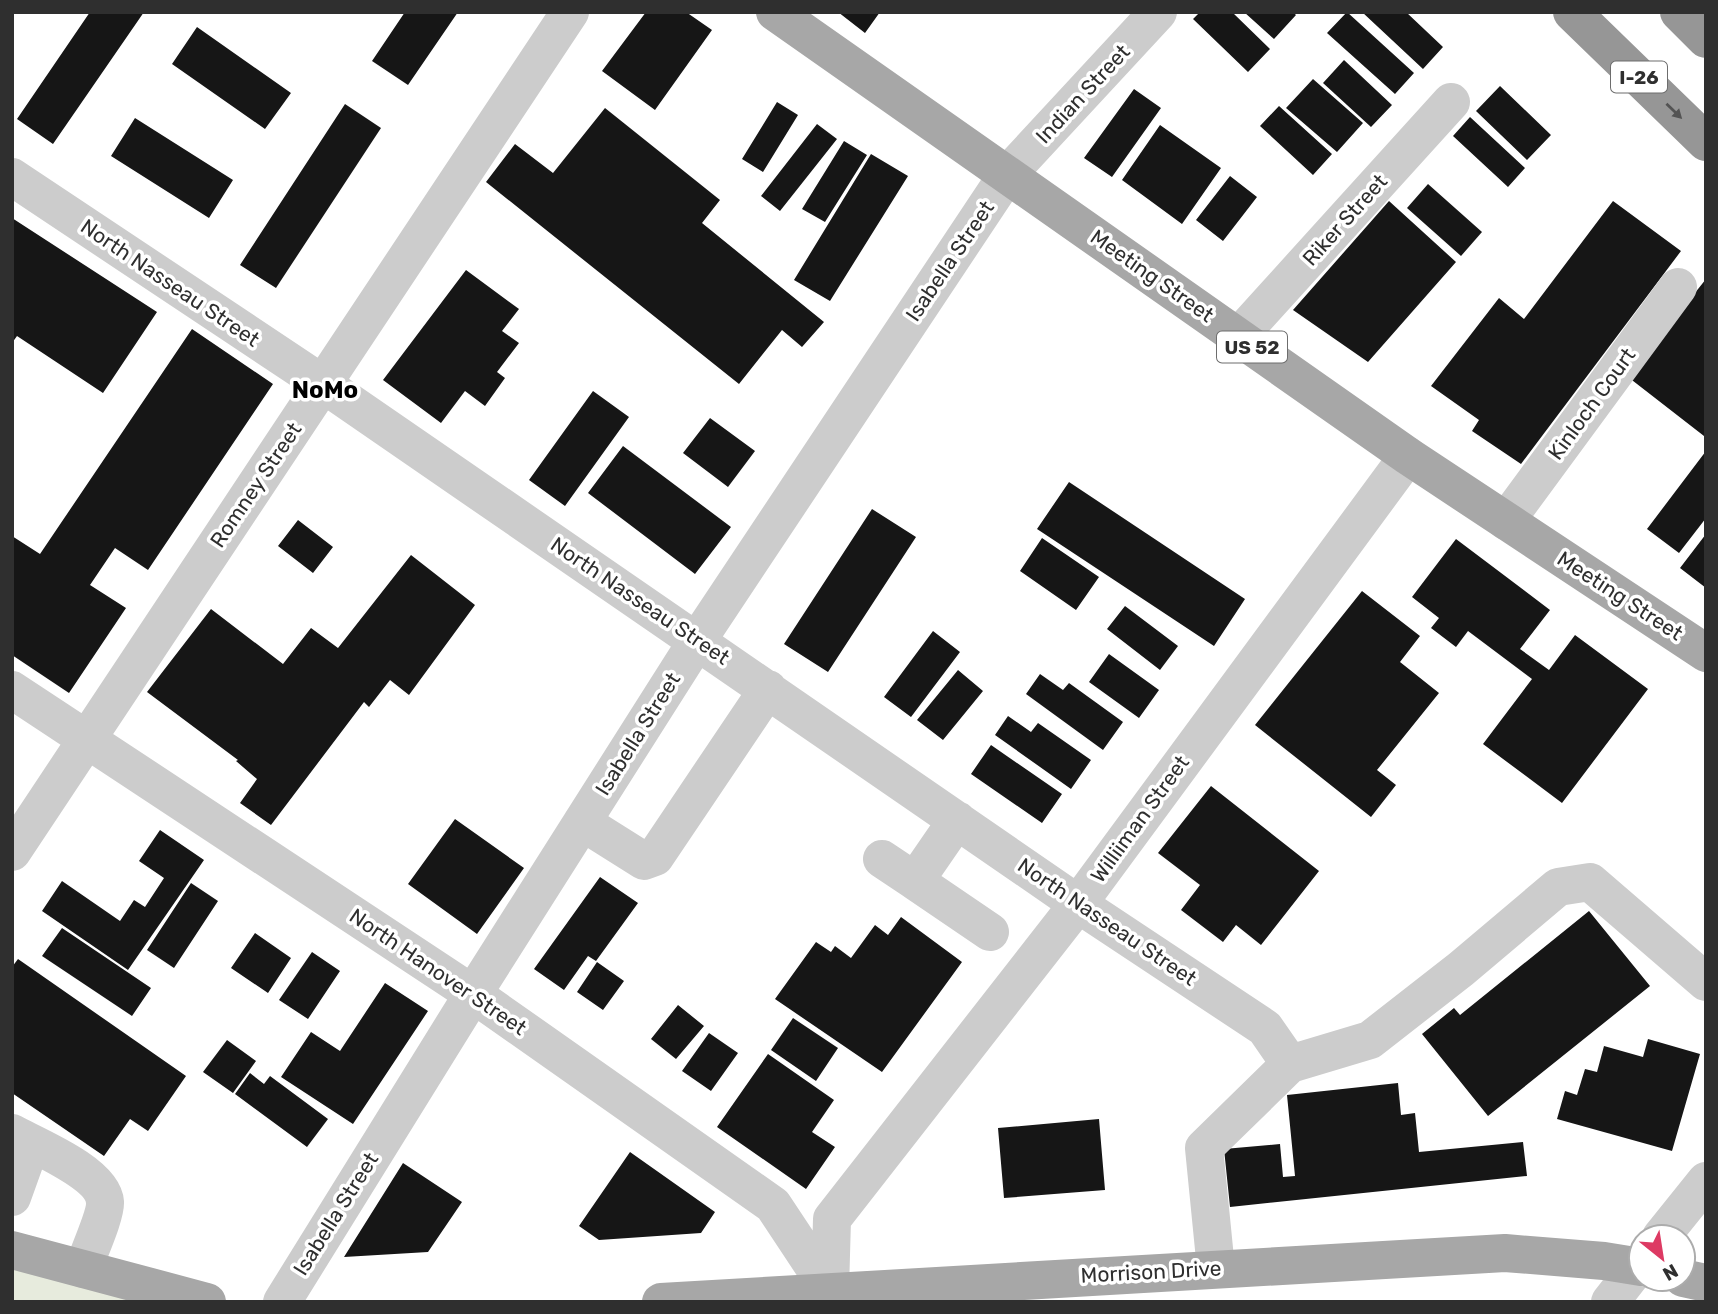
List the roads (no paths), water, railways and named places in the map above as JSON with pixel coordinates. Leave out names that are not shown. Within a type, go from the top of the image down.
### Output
[{"type":"highway","name":"I-26","points":[[1572,12],[1706,142]]},
{"type":"highway","points":[[1679,12],[1706,39]]},
{"type":"main road","name":"Meeting Street","points":[[775,12],[1408,456],[1706,653]]},
{"type":"main road","points":[[12,1250],[207,1302]]},
{"type":"main road","name":"Morrison Drive","points":[[661,1302],[1505,1253],[1627,1257]]},
{"type":"street","name":"Romney Street","points":[[12,852],[570,12]]},
{"type":"street","name":"Indian Street","points":[[1007,175],[1158,12]]},
{"type":"street","name":"Riker Street","points":[[1238,337],[1451,102]]},
{"type":"street","name":"Isabella Street","points":[[282,1302],[697,640],[1007,175]]},
{"type":"street","name":"North Nasseau Street","points":[[12,177],[323,384],[1078,904],[1265,1028],[1290,1064]]},
{"type":"street","name":"Kinloch Court","points":[[1506,522],[1678,287]]},
{"type":"street","name":"Williiman Street","points":[[830,1291],[832,1219],[1078,904],[1408,456]]},
{"type":"street","points":[[582,822],[644,861],[655,858],[768,689]]},
{"type":"street","name":"North Hanover Street","points":[[12,690],[473,994],[773,1205],[830,1291]]},
{"type":"street","points":[[915,881],[957,820]]},
{"type":"street","points":[[882,859],[989,932]]},
{"type":"street","points":[[1216,1269],[1204,1148],[1290,1064],[1370,1040],[1559,887],[1590,882],[1706,982]]},
{"type":"street","points":[[12,1197],[22,1138],[88,1175],[103,1192],[105,1204],[83,1269]]},
{"type":"street","points":[[1673,1223],[1706,1181]]},
{"type":"street","points":[[1610,1302],[1627,1281]]},
{"type":"district","name":"NoMo","points":[[325,390]]}]
